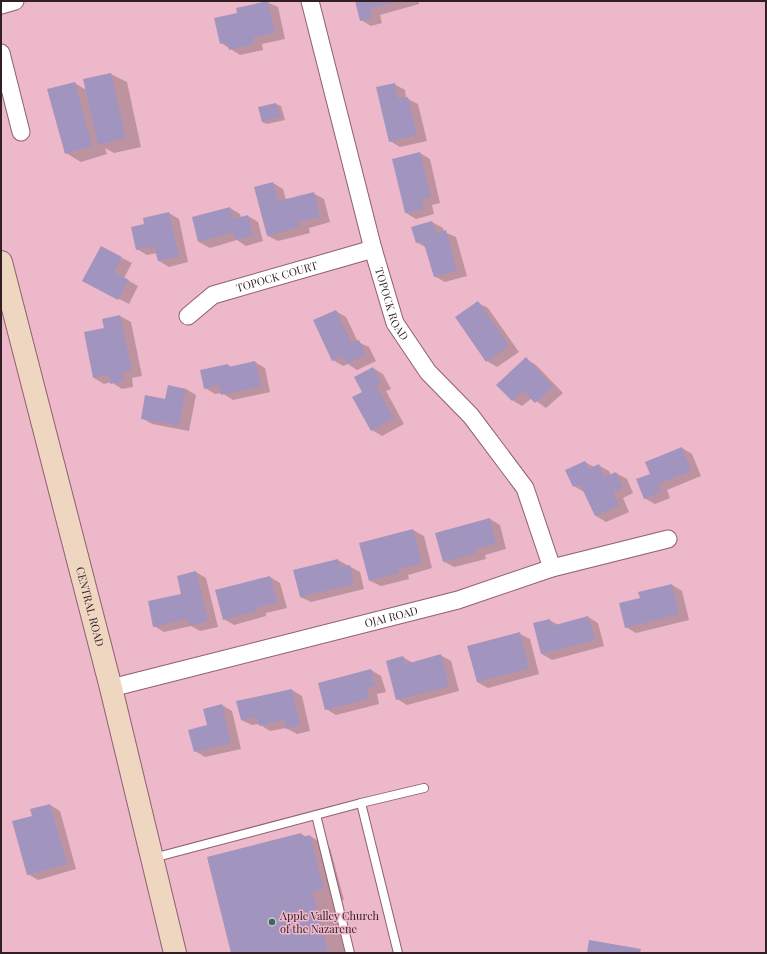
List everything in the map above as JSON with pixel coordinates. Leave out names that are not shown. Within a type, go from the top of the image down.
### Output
[{"type":"main road","name":"CENTRAL ROAD","points":[[1,262],[111,688],[175,953]]},
{"type":"street","points":[[1,5],[16,1]]},
{"type":"street","name":"TOPOCK ROAD","points":[[310,1],[372,249],[395,323],[428,372],[471,416],[525,488],[552,568]]},
{"type":"street","points":[[1,53],[21,132]]},
{"type":"street","name":"TOPOCK COURT","points":[[188,316],[213,295],[372,249]]},
{"type":"street","name":"OJAI ROAD","points":[[111,688],[458,600],[552,568],[668,539]]},
{"type":"lane","points":[[152,858],[360,803],[424,788]]},
{"type":"lane","points":[[360,803],[398,953]]},
{"type":"lane","points":[[316,815],[350,953]]},
{"type":"building","points":[[268,1],[275,33],[253,38],[254,44],[229,50],[227,42],[220,44],[214,18],[237,13],[236,8]]},
{"type":"building","points":[[355,1],[399,1],[370,9],[372,18],[360,21]]},
{"type":"building","points":[[111,73],[126,138],[98,145],[83,79]]},
{"type":"building","points":[[75,82],[92,146],[65,154],[47,89]]},
{"type":"building","points":[[395,83],[398,99],[408,97],[417,135],[389,142],[376,87]]},
{"type":"building","points":[[276,103],[281,117],[262,122],[258,107]]},
{"type":"building","points":[[420,152],[431,197],[422,199],[424,209],[405,213],[392,159]]},
{"type":"building","points":[[273,182],[278,201],[314,192],[320,217],[299,222],[300,227],[267,236],[254,187]]},
{"type":"building","points":[[230,207],[233,219],[248,215],[253,236],[235,240],[233,233],[198,242],[192,217]]},
{"type":"building","points":[[169,212],[179,257],[158,261],[154,246],[136,250],[131,227],[144,224],[143,218]]},
{"type":"building","points":[[432,221],[436,233],[446,230],[457,270],[434,277],[423,241],[416,243],[411,227]]},
{"type":"building","points":[[101,246],[122,257],[114,272],[129,280],[118,300],[82,281]]},
{"type":"building","points":[[478,301],[509,346],[486,362],[455,317]]},
{"type":"building","points":[[336,310],[351,343],[359,340],[366,355],[346,364],[343,356],[332,361],[313,320]]},
{"type":"building","points":[[120,315],[132,370],[122,372],[124,381],[110,384],[109,375],[93,378],[84,332],[104,328],[102,319]]},
{"type":"building","points":[[526,357],[553,387],[535,403],[523,391],[512,401],[496,385]]},
{"type":"building","points":[[255,361],[261,386],[221,395],[219,385],[204,389],[200,370],[228,364],[229,367]]},
{"type":"building","points":[[373,367],[381,383],[376,386],[394,418],[371,431],[352,397],[362,392],[354,377]]},
{"type":"building","points":[[168,385],[186,389],[179,426],[141,419],[145,395],[165,399]]},
{"type":"building","points":[[682,447],[691,471],[658,484],[661,492],[644,499],[636,479],[650,474],[645,462]]},
{"type":"building","points":[[585,461],[588,469],[599,464],[604,477],[616,472],[623,488],[613,492],[619,506],[595,516],[580,484],[573,487],[565,470]]},
{"type":"building","points":[[490,518],[496,544],[476,549],[477,553],[443,562],[435,533]]},
{"type":"building","points":[[413,529],[422,563],[398,569],[399,573],[369,581],[359,543]]},
{"type":"building","points":[[338,559],[340,567],[350,565],[354,584],[300,597],[293,570]]},
{"type":"building","points":[[196,571],[208,621],[189,626],[188,619],[153,627],[148,601],[181,594],[177,576]]},
{"type":"building","points":[[270,576],[277,602],[256,608],[257,611],[223,620],[215,590]]},
{"type":"building","points":[[672,584],[679,614],[625,628],[619,603],[640,598],[638,592]]},
{"type":"building","points":[[588,616],[595,640],[541,654],[533,623],[550,619],[552,626]]},
{"type":"building","points":[[520,632],[529,668],[477,682],[467,646]]},
{"type":"building","points":[[441,654],[449,686],[396,700],[386,661],[403,656],[406,664]]},
{"type":"building","points":[[371,669],[376,686],[367,688],[370,698],[325,710],[318,683]]},
{"type":"building","points":[[292,689],[300,725],[286,729],[284,720],[259,726],[257,717],[241,720],[236,701]]},
{"type":"building","points":[[222,704],[231,743],[194,752],[188,730],[207,725],[203,709]]},
{"type":"building","points":[[50,804],[67,864],[27,875],[12,821],[32,816],[30,809]]},
{"type":"building","name":"Apple Valley Church of the Nazarene","points":[[301,833],[303,837],[310,835],[324,889],[313,892],[328,953],[231,953],[207,857]]},
{"type":"building","points":[[589,940],[641,949],[640,953],[587,953]]},
{"type":"place","name":"Apple Valley Church of the Nazarene","points":[[272,922]]}]
